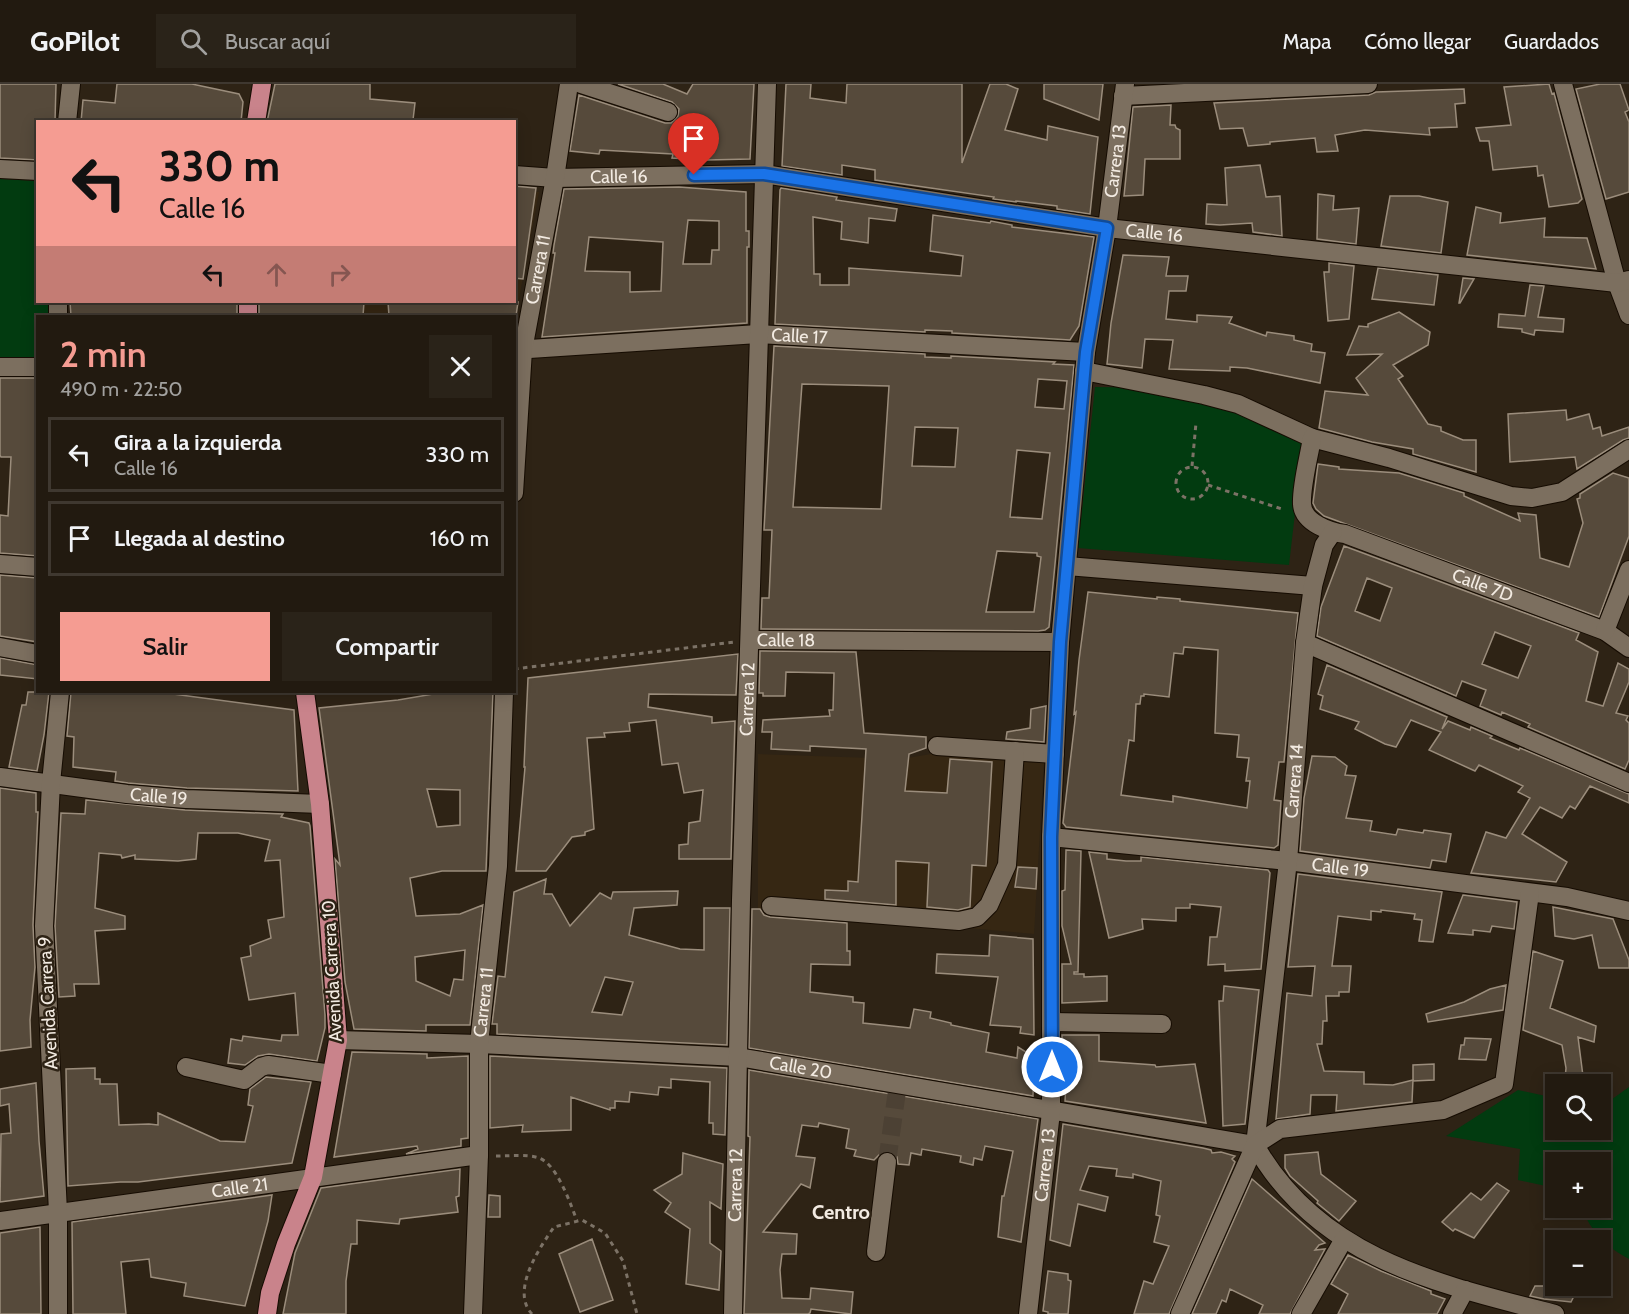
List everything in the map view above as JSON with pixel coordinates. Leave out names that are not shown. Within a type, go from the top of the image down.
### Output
[{"type":"main road","points":[[256,120],[262,84]]},
{"type":"main road","name":"Avenida Carrera 10","points":[[267,1314],[270,1293],[286,1244],[313,1177],[338,1040],[320,804],[305,693]]},
{"type":"street","points":[[67,120],[71,84]]},
{"type":"street","name":"Carrera 11","points":[[516,436],[519,350],[555,178],[569,84]]},
{"type":"street","points":[[581,84],[668,112]]},
{"type":"street","name":"Carrera 12","points":[[734,1314],[738,1057],[767,84]]},
{"type":"street","points":[[1124,90],[1368,84]]},
{"type":"street","points":[[1563,84],[1623,282],[1629,315]]},
{"type":"street","name":"Carrera 13","points":[[1028,1314],[1051,1112],[1051,837],[1060,642],[1086,352],[1107,228],[1124,90]]},
{"type":"street","points":[[0,169],[36,171]]},
{"type":"street","name":"Calle 16","points":[[516,176],[555,178],[764,174],[1107,228],[1623,282]]},
{"type":"street","name":"Calle 17","points":[[519,350],[758,334],[1086,352]]},
{"type":"street","points":[[0,367],[36,367]]},
{"type":"street","points":[[1084,371],[1238,404],[1312,438],[1389,458],[1511,496],[1532,498],[1562,492],[1629,449]]},
{"type":"street","points":[[1312,438],[1302,506],[1307,517],[1333,532]]},
{"type":"street","name":"Carrera 14","points":[[1180,1314],[1255,1145],[1288,861],[1305,643],[1313,586],[1324,545],[1333,532]]},
{"type":"street","name":"Calle 7D","points":[[1333,532],[1345,534],[1605,631],[1629,648]]},
{"type":"street","points":[[0,564],[36,567]]},
{"type":"street","points":[[1067,566],[1313,586]]},
{"type":"street","points":[[1605,631],[1629,570]]},
{"type":"street","name":"Calle 18","points":[[750,640],[1060,642]]},
{"type":"street","points":[[1305,643],[1629,783]]},
{"type":"street","points":[[0,647],[36,654]]},
{"type":"street","name":"Avenida Carrera 9","points":[[58,1314],[58,1212],[44,926],[51,783],[60,693]]},
{"type":"street","name":"Carrera 11","points":[[473,1314],[479,1155],[480,1044],[498,866],[504,693]]},
{"type":"street","points":[[937,746],[1055,754]]},
{"type":"street","points":[[771,906],[958,921],[977,917],[989,905],[1006,865],[1015,751]]},
{"type":"street","name":"Calle 19","points":[[0,777],[127,794],[186,799],[320,804]]},
{"type":"street","name":"Calle 19","points":[[1051,837],[1288,861],[1567,897],[1629,911]]},
{"type":"street","points":[[1530,893],[1504,1084],[1443,1110],[1280,1129],[1255,1145],[1268,1167],[1295,1200],[1318,1221],[1344,1239],[1385,1261],[1465,1290],[1555,1314]]},
{"type":"street","points":[[1052,1022],[1162,1024]]},
{"type":"street","name":"Calle 20","points":[[338,1040],[480,1044],[738,1057],[898,1088],[1255,1145]]},
{"type":"street","points":[[186,1067],[244,1080],[268,1065],[332,1074]]},
{"type":"street","name":"Calle 21","points":[[0,1221],[479,1155]]},
{"type":"street","points":[[876,1252],[886,1162]]},
{"type":"street","points":[[1301,1314],[1344,1239]]},
{"type":"street","points":[[1452,1314],[1465,1290]]},
{"type":"path","points":[[1192,466],[1196,423]]},
{"type":"path","points":[[1192,466],[1198,467],[1206,474],[1208,484],[1199,497],[1188,499],[1176,489],[1176,478],[1182,469],[1192,466]]},
{"type":"path","points":[[1208,484],[1307,517]]},
{"type":"path","name":"Calle 18","points":[[516,669],[750,640]]},
{"type":"path","points":[[479,1155],[539,1158],[548,1165],[564,1188],[577,1221]]},
{"type":"path","points":[[532,1314],[527,1309],[524,1285],[535,1255],[554,1227],[582,1220],[605,1233],[623,1261],[638,1314]]},
{"type":"shaded area","points":[[516,190],[539,192],[516,315],[262,315],[262,303],[516,303]]},
{"type":"shaded area","points":[[937,753],[1044,760],[1034,934],[758,909],[758,754],[901,759]]},
{"type":"green space","points":[[0,179],[36,181],[36,303],[50,303],[49,315],[36,315],[36,362],[0,360]]},
{"type":"green space","points":[[1095,387],[1172,388],[1259,413],[1303,444],[1289,565],[1078,548]]},
{"type":"green space","points":[[1629,1087],[1629,1259],[1611,1247],[1611,1230],[1595,1230],[1586,1218],[1611,1218],[1611,1152],[1545,1152],[1545,1186],[1518,1180],[1520,1149],[1446,1136],[1518,1090],[1545,1096],[1545,1140],[1611,1140],[1611,1100]]},
{"type":"building","points":[[0,84],[56,84],[55,120],[36,120],[36,160],[0,158]]},
{"type":"building","points":[[117,84],[192,84],[239,94],[243,102],[241,120],[81,120],[83,100],[115,103]]},
{"type":"building","points":[[275,84],[370,84],[370,99],[415,103],[413,120],[267,120]]},
{"type":"building","points":[[618,84],[663,84],[687,94],[693,84],[754,84],[750,159],[706,160],[672,158],[673,154],[600,150],[599,154],[570,151],[579,95],[665,123],[671,123],[678,116],[679,109],[672,102]]},
{"type":"building","points":[[786,84],[811,84],[810,98],[846,103],[847,84],[962,84],[962,163],[990,84],[1006,84],[1018,89],[1005,130],[1047,140],[1048,126],[1098,137],[1090,214],[1057,209],[1057,206],[993,199],[994,197],[875,180],[875,170],[842,165],[842,175],[782,166]]},
{"type":"building","points":[[1044,84],[1103,84],[1099,120],[1044,99]]},
{"type":"building","points":[[1549,84],[1552,94],[1554,93],[1582,199],[1578,203],[1549,207],[1543,175],[1538,176],[1537,166],[1493,170],[1489,141],[1480,141],[1476,128],[1511,125],[1504,87]]},
{"type":"building","points":[[1600,84],[1620,84],[1629,110],[1625,112],[1629,122],[1629,192],[1606,199],[1576,89]]},
{"type":"building","points":[[1464,89],[1465,103],[1455,104],[1457,127],[1429,128],[1430,135],[1365,130],[1335,135],[1338,151],[1317,152],[1315,138],[1248,146],[1243,128],[1220,129],[1214,103],[1369,95],[1376,92]]},
{"type":"building","points":[[1171,105],[1170,125],[1175,125],[1180,130],[1180,159],[1145,159],[1143,195],[1124,196],[1133,107]]},
{"type":"building","points":[[1260,165],[1266,197],[1280,196],[1282,236],[1253,232],[1252,223],[1206,224],[1207,204],[1227,205],[1225,168]]},
{"type":"building","points":[[516,186],[536,188],[523,279],[516,278]]},
{"type":"building","points":[[679,187],[746,192],[746,231],[749,231],[747,323],[542,337],[564,189]],"holes":[[[688,220],[719,221],[719,250],[712,250],[711,264],[683,264]],[[589,237],[663,242],[661,291],[630,292],[630,272],[585,271]]]},
{"type":"building","points":[[781,188],[837,197],[836,200],[897,209],[895,221],[869,218],[868,243],[841,239],[842,222],[813,217],[814,274],[820,274],[820,285],[849,285],[849,268],[961,276],[963,256],[930,251],[933,215],[990,223],[991,221],[1012,225],[1012,227],[1094,237],[1079,326],[1070,340],[952,333],[952,331],[925,330],[925,332],[775,324]]},
{"type":"building","points":[[1318,194],[1334,196],[1333,210],[1359,208],[1356,244],[1317,239]]},
{"type":"building","points":[[1390,196],[1419,196],[1448,202],[1441,253],[1381,246]]},
{"type":"building","points":[[1476,207],[1501,213],[1500,223],[1545,218],[1544,237],[1587,238],[1596,269],[1467,255]]},
{"type":"building","points":[[1123,255],[1169,257],[1166,276],[1188,276],[1186,291],[1169,291],[1166,319],[1197,322],[1197,315],[1232,317],[1229,323],[1266,336],[1267,332],[1294,336],[1294,340],[1312,344],[1311,351],[1325,353],[1320,383],[1247,368],[1230,367],[1230,371],[1169,369],[1173,340],[1145,339],[1142,368],[1107,364],[1111,323]]},
{"type":"building","points":[[1329,263],[1354,266],[1349,319],[1328,321],[1324,272],[1329,272]]},
{"type":"building","points":[[1378,268],[1438,275],[1434,305],[1372,299]]},
{"type":"building","points":[[1463,278],[1474,279],[1459,303]]},
{"type":"building","points":[[1530,285],[1544,286],[1538,317],[1564,319],[1563,332],[1535,330],[1534,335],[1522,332],[1522,329],[1498,327],[1499,314],[1525,316]]},
{"type":"building","points":[[518,302],[516,316],[389,315],[388,303]]},
{"type":"building","points":[[70,303],[237,303],[237,315],[71,315]]},
{"type":"building","points":[[259,303],[364,303],[363,315],[259,315]]},
{"type":"building","points":[[1399,312],[1430,332],[1428,345],[1393,365],[1403,376],[1398,379],[1428,424],[1441,427],[1441,431],[1463,440],[1476,440],[1476,472],[1413,454],[1413,449],[1372,442],[1319,428],[1325,391],[1368,395],[1356,378],[1382,354],[1347,355],[1359,326],[1368,327],[1368,324]]},
{"type":"building","points":[[774,346],[1074,365],[1049,627],[1045,630],[761,629],[762,598],[769,598],[772,530],[764,530]],"holes":[[[1038,379],[1067,381],[1064,409],[1035,407]],[[802,384],[889,386],[881,509],[793,507]],[[915,427],[958,428],[955,467],[912,466]],[[1017,450],[1050,453],[1042,519],[1010,517]],[[997,551],[1037,553],[1037,556],[1041,557],[1034,612],[986,612]]]},
{"type":"building","points":[[0,378],[36,378],[36,556],[0,553],[0,515],[8,516],[11,457],[0,455]]},
{"type":"building","points":[[1566,410],[1567,420],[1589,414],[1593,429],[1600,427],[1602,436],[1629,427],[1629,438],[1577,469],[1575,457],[1510,462],[1508,414]]},
{"type":"building","points":[[1318,464],[1339,467],[1339,469],[1399,473],[1464,493],[1464,496],[1520,521],[1518,513],[1536,515],[1540,558],[1569,567],[1583,523],[1577,499],[1580,498],[1580,494],[1613,473],[1629,478],[1629,536],[1599,617],[1324,516],[1313,503]]},
{"type":"building","points":[[1344,546],[1579,633],[1576,640],[1598,652],[1586,701],[1603,706],[1618,663],[1629,669],[1629,682],[1616,713],[1628,716],[1626,720],[1629,723],[1629,760],[1625,769],[1528,727],[1530,724],[1502,712],[1501,715],[1480,706],[1486,690],[1462,681],[1456,696],[1317,636],[1321,607]],"holes":[[[1367,578],[1392,588],[1380,621],[1355,611]],[[1495,632],[1531,646],[1518,678],[1482,664]]]},
{"type":"building","points":[[0,575],[36,578],[36,642],[0,636]]},
{"type":"building","points":[[1088,592],[1180,599],[1180,601],[1298,613],[1284,762],[1279,762],[1274,800],[1281,801],[1278,845],[1274,848],[1066,827],[1063,823],[1076,712],[1074,714]],"holes":[[[1184,647],[1218,650],[1215,733],[1239,735],[1237,757],[1249,758],[1246,781],[1250,781],[1247,808],[1173,796],[1173,802],[1121,795],[1129,740],[1134,741],[1136,704],[1140,704],[1141,696],[1144,694],[1169,697],[1174,653],[1183,654]]]},
{"type":"building","points":[[760,651],[856,652],[864,733],[926,737],[926,748],[909,754],[905,791],[947,793],[950,759],[992,762],[986,866],[972,865],[970,907],[958,910],[927,907],[929,863],[896,861],[896,905],[825,899],[825,890],[848,891],[848,881],[858,882],[866,749],[810,746],[810,751],[771,749],[772,732],[762,732],[763,720],[830,716],[829,710],[833,710],[834,673],[786,672],[785,696],[763,696],[763,693],[759,693]]},
{"type":"building","points":[[738,654],[736,695],[649,694],[648,707],[712,717],[712,723],[735,721],[731,859],[679,859],[679,845],[688,844],[689,823],[700,821],[703,790],[684,793],[678,763],[662,765],[656,720],[629,723],[630,731],[604,733],[605,737],[587,738],[594,829],[585,832],[585,835],[572,837],[546,871],[516,871],[525,767],[528,678]]},
{"type":"building","points":[[0,658],[36,665],[36,679],[0,675]]},
{"type":"building","points":[[1327,665],[1447,717],[1442,729],[1448,721],[1470,730],[1471,727],[1492,736],[1490,738],[1519,750],[1520,748],[1629,794],[1629,803],[1590,786],[1575,809],[1570,806],[1562,818],[1540,807],[1522,834],[1567,862],[1556,882],[1471,873],[1486,832],[1506,838],[1530,798],[1518,792],[1523,786],[1479,765],[1475,771],[1429,750],[1441,732],[1411,720],[1396,747],[1355,729],[1359,722],[1320,709],[1323,696],[1318,694]]},
{"type":"building","points":[[28,692],[49,693],[37,771],[9,767],[22,705],[26,705]]},
{"type":"building","points":[[71,693],[166,693],[294,710],[298,791],[187,788],[115,781],[116,772],[73,767],[74,737],[67,736]]},
{"type":"building","points":[[439,693],[493,693],[486,871],[442,871],[410,878],[416,916],[460,914],[483,905],[470,1025],[426,1025],[426,1031],[354,1029],[345,982],[335,859],[340,865],[319,708],[398,700]],"holes":[[[427,789],[460,790],[460,825],[437,827]],[[465,950],[463,980],[454,979],[450,996],[416,981],[415,957]]]},
{"type":"building","points":[[1046,706],[1044,742],[1006,739],[1007,732],[1030,728],[1031,709]]},
{"type":"building","points":[[1312,756],[1335,757],[1347,766],[1345,775],[1356,776],[1346,818],[1372,821],[1370,831],[1396,835],[1398,829],[1451,834],[1446,862],[1432,860],[1430,868],[1300,851],[1304,798]]},
{"type":"building","points":[[0,788],[36,793],[36,812],[38,812],[33,925],[35,967],[30,1020],[31,1047],[0,1051]]},
{"type":"building","points":[[86,800],[185,810],[283,814],[281,817],[309,823],[325,1015],[325,1028],[317,1061],[269,1054],[258,1056],[245,1065],[228,1063],[231,1039],[242,1041],[243,1036],[281,1041],[282,1035],[298,1035],[295,993],[249,1000],[241,958],[251,956],[250,946],[271,938],[268,920],[284,917],[280,860],[265,861],[270,840],[238,833],[198,833],[196,859],[178,861],[135,859],[135,855],[122,858],[121,855],[99,853],[95,908],[125,916],[125,929],[95,931],[99,984],[74,984],[75,996],[59,997],[55,926],[61,813],[85,814]]},
{"type":"building","points":[[1066,850],[1081,851],[1078,972],[1074,974],[1084,974],[1084,977],[1107,976],[1107,1001],[1062,1003],[1062,964],[1071,964],[1062,926],[1062,891],[1065,890]]},
{"type":"building","points":[[1089,852],[1107,854],[1107,859],[1126,861],[1141,861],[1141,857],[1268,870],[1270,873],[1261,969],[1225,971],[1225,964],[1208,965],[1210,937],[1217,937],[1221,907],[1190,904],[1190,908],[1176,908],[1176,921],[1142,919],[1143,929],[1109,938]]},
{"type":"building","points":[[1018,867],[1037,868],[1036,889],[1015,887]]},
{"type":"building","points":[[1298,874],[1442,892],[1433,942],[1419,941],[1422,920],[1414,919],[1415,914],[1381,910],[1381,912],[1371,911],[1371,920],[1338,916],[1332,966],[1351,966],[1349,992],[1339,992],[1339,996],[1326,996],[1327,1021],[1323,1021],[1322,1044],[1317,1044],[1324,1071],[1364,1072],[1364,1084],[1393,1085],[1413,1080],[1412,1102],[1336,1111],[1337,1095],[1311,1095],[1310,1114],[1276,1119],[1287,993],[1312,996],[1315,966],[1288,967]]},
{"type":"building","points":[[546,879],[544,894],[552,894],[570,926],[600,893],[611,899],[613,892],[678,891],[677,905],[634,908],[629,935],[680,949],[704,950],[704,908],[730,908],[727,1045],[497,1034],[497,1024],[492,1024],[498,976],[505,977],[514,892]],"holes":[[[605,977],[633,982],[622,1015],[592,1012]]]},
{"type":"building","points":[[1463,895],[1517,902],[1514,929],[1492,926],[1490,932],[1473,930],[1473,935],[1448,933]]},
{"type":"building","points":[[1553,907],[1613,919],[1629,960],[1629,968],[1599,968],[1592,935],[1574,939],[1555,936]]},
{"type":"building","points":[[752,909],[760,909],[764,915],[770,917],[847,923],[847,951],[850,951],[850,965],[811,964],[810,992],[853,997],[853,1002],[864,1003],[863,1023],[910,1028],[914,1009],[931,1012],[930,1018],[951,1023],[951,1025],[989,1033],[986,1052],[1017,1058],[1018,1047],[1034,1057],[1033,1096],[749,1048]]},
{"type":"building","points":[[990,935],[1033,939],[1034,1035],[1020,1033],[1021,1027],[990,1025],[998,977],[936,973],[937,954],[989,956]]},
{"type":"building","points":[[1533,951],[1563,961],[1550,1008],[1596,1026],[1594,1042],[1578,1037],[1583,1074],[1565,1074],[1562,1045],[1523,1030]]},
{"type":"building","points":[[1506,985],[1503,1010],[1428,1022],[1426,1014]]},
{"type":"building","points":[[1224,986],[1259,990],[1245,1124],[1223,1126],[1219,1001],[1223,1001]]},
{"type":"building","points":[[1062,1035],[1099,1035],[1099,1061],[1155,1065],[1156,1067],[1195,1064],[1206,1123],[1065,1101],[1067,1069],[1062,1068]]},
{"type":"building","points":[[1465,1038],[1491,1039],[1486,1060],[1459,1059],[1461,1045],[1464,1045]]},
{"type":"building","points":[[352,1052],[427,1054],[427,1058],[468,1056],[468,1138],[461,1139],[461,1146],[406,1154],[418,1149],[417,1146],[334,1157]]},
{"type":"building","points":[[490,1056],[727,1068],[725,1135],[713,1134],[713,1123],[709,1123],[710,1082],[671,1079],[671,1088],[659,1087],[658,1095],[630,1092],[629,1102],[615,1101],[615,1108],[610,1108],[610,1110],[571,1097],[571,1130],[522,1132],[523,1125],[490,1128]]},
{"type":"building","points":[[1434,1064],[1434,1080],[1413,1081],[1413,1065]]},
{"type":"building","points":[[95,1068],[95,1079],[100,1079],[100,1084],[117,1084],[119,1125],[158,1125],[158,1113],[220,1141],[245,1142],[253,1106],[248,1105],[250,1089],[266,1077],[311,1082],[292,1163],[138,1182],[68,1186],[66,1069]]},
{"type":"building","points":[[749,1070],[1038,1119],[1021,1242],[998,1237],[1002,1196],[1004,1196],[1013,1151],[985,1146],[982,1160],[974,1158],[973,1165],[960,1162],[961,1156],[922,1149],[921,1155],[911,1153],[909,1165],[898,1164],[897,1157],[889,1151],[882,1152],[874,1160],[854,1156],[856,1150],[846,1148],[849,1129],[819,1123],[818,1127],[802,1125],[796,1156],[815,1158],[810,1188],[801,1184],[763,1232],[797,1234],[796,1254],[782,1254],[780,1270],[782,1298],[810,1299],[811,1288],[853,1292],[851,1314],[811,1309],[808,1314],[744,1314],[750,1137],[748,1136]]},
{"type":"building","points":[[36,1083],[44,1196],[0,1202],[1,1134],[11,1133],[9,1104],[0,1106],[0,1089]]},
{"type":"building","points":[[1063,1124],[1203,1148],[1211,1150],[1212,1153],[1221,1152],[1235,1156],[1232,1159],[1235,1162],[1169,1314],[1134,1314],[1144,1281],[1153,1284],[1169,1246],[1154,1242],[1160,1216],[1156,1215],[1161,1181],[1133,1174],[1133,1178],[1116,1176],[1117,1169],[1089,1166],[1080,1190],[1108,1197],[1105,1211],[1078,1204],[1070,1246],[1050,1240]]},
{"type":"building","points":[[1318,1152],[1321,1174],[1356,1201],[1339,1221],[1317,1203],[1318,1201],[1290,1176],[1285,1168],[1285,1155]]},
{"type":"building","points":[[683,1153],[723,1164],[721,1209],[710,1202],[710,1243],[721,1251],[719,1290],[686,1284],[690,1229],[665,1212],[671,1203],[654,1190],[682,1174]]},
{"type":"building","points":[[460,1169],[459,1196],[456,1197],[458,1212],[400,1219],[399,1224],[357,1220],[357,1244],[351,1244],[346,1281],[346,1314],[283,1314],[295,1253],[321,1188]]},
{"type":"building","points":[[1252,1179],[1325,1243],[1319,1245],[1315,1250],[1325,1249],[1290,1314],[1259,1314],[1263,1305],[1230,1289],[1226,1302],[1222,1300],[1216,1314],[1192,1314]]},
{"type":"building","points":[[1497,1183],[1509,1191],[1474,1238],[1455,1229],[1453,1231],[1442,1222],[1471,1193],[1481,1200]]},
{"type":"building","points":[[272,1195],[268,1221],[245,1306],[184,1296],[186,1283],[151,1277],[149,1259],[121,1262],[126,1314],[73,1314],[72,1222]]},
{"type":"building","points":[[489,1195],[500,1196],[500,1217],[488,1217]]},
{"type":"building","points":[[40,1227],[41,1314],[0,1314],[0,1233]]},
{"type":"building","points":[[592,1239],[613,1300],[580,1312],[559,1254]]},
{"type":"building","points":[[1348,1255],[1445,1299],[1437,1314],[1338,1314],[1348,1294],[1331,1284]]},
{"type":"building","points":[[1048,1271],[1068,1274],[1068,1280],[1071,1281],[1068,1314],[1048,1314],[1043,1311]]},
{"type":"building","points":[[1535,1286],[1545,1286],[1545,1296],[1574,1296],[1571,1302],[1530,1296]]},
{"type":"tunnel","points":[[887,1162],[897,1091]]},
{"type":"district","name":"Centro","points":[[841,1212]]},
{"type":"route","points":[[694,175],[764,174],[1107,228],[1086,352],[1060,642],[1051,837],[1052,1067]]}]
